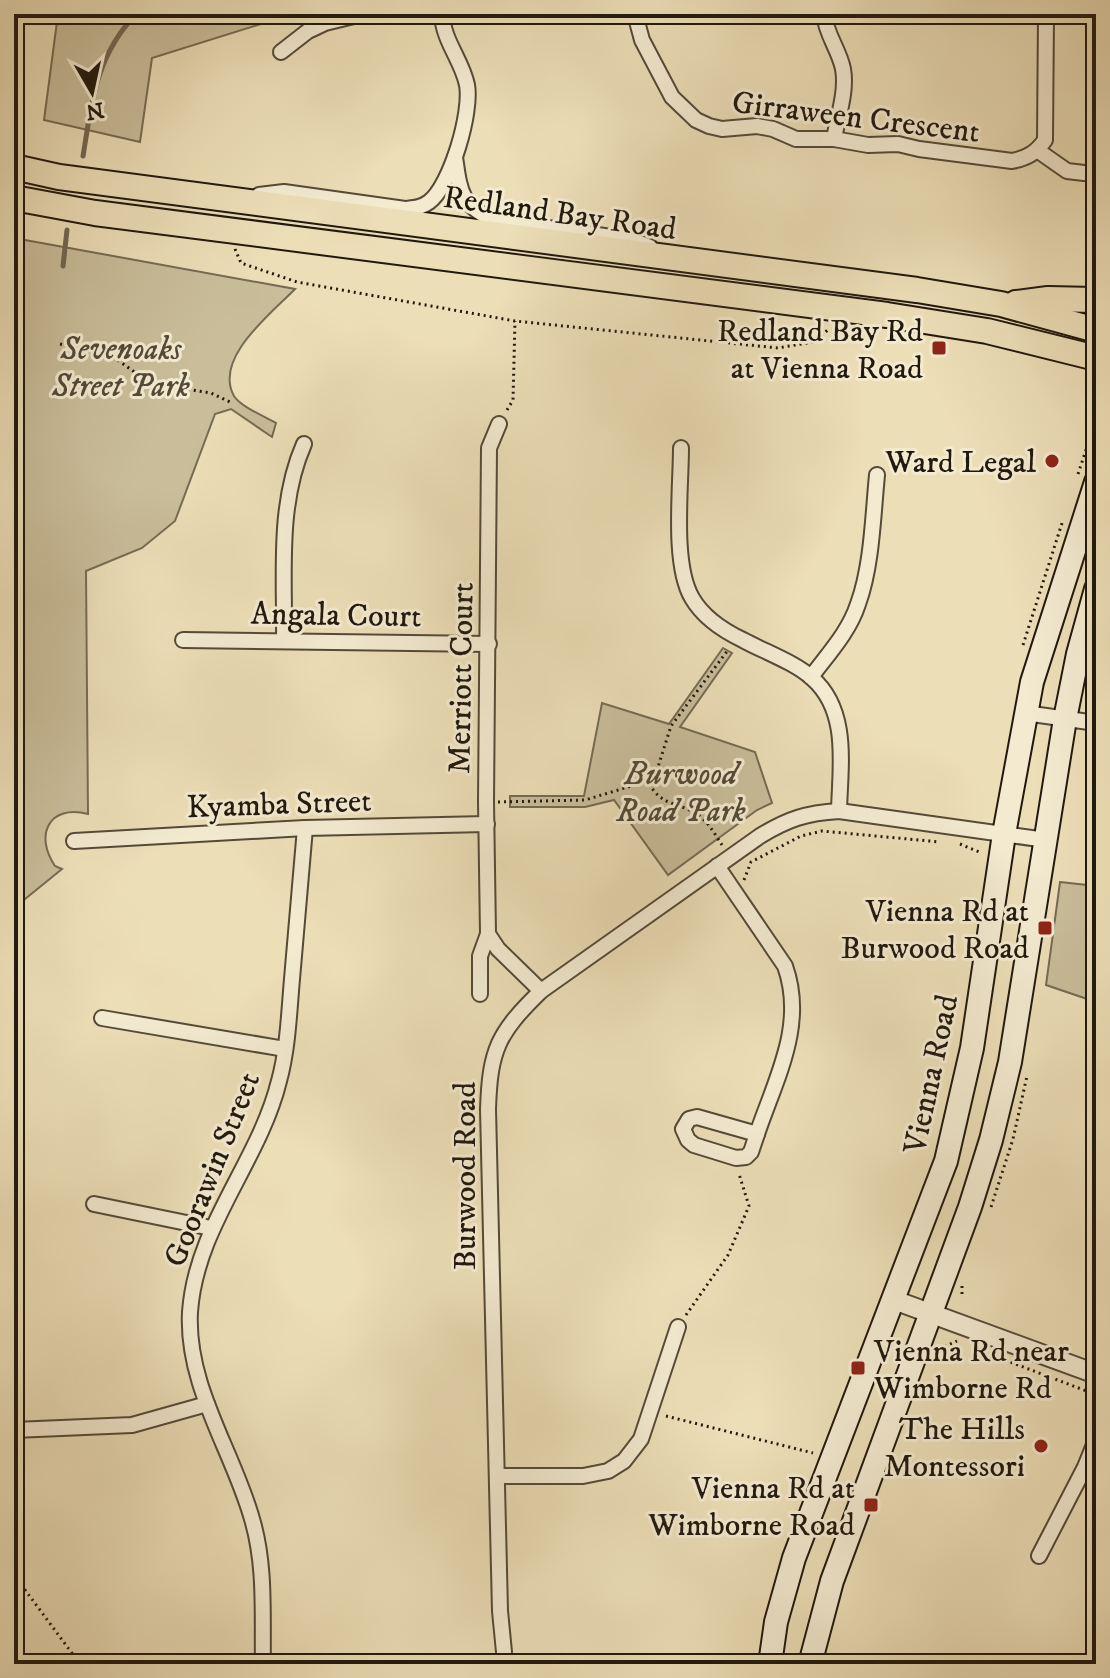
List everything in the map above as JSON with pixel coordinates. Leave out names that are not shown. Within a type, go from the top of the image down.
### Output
[{"type":"main road","name":"Redland Bay Road","points":[[14,167],[59,177],[225,200],[917,290],[1001,304],[1096,330]]},
{"type":"main road","name":"Redland Bay Road","points":[[14,198],[226,231],[849,310],[987,331],[1088,356]]},
{"type":"main road","points":[[1001,304],[1048,299],[1096,300]]},
{"type":"main road","points":[[1088,356],[1096,380]]},
{"type":"main road","name":"Vienna Road","points":[[770,1664],[776,1622],[794,1558],[946,1161],[972,1048],[1025,713],[1050,621],[1096,482]]},
{"type":"main road","points":[[810,1664],[832,1581],[970,1207],[991,1140],[1004,1088],[1065,719],[1078,654],[1096,589]]},
{"type":"street","points":[[281,52],[308,31],[325,23],[362,14]]},
{"type":"street","points":[[225,200],[284,192],[405,209],[419,208],[436,195],[455,157],[467,119],[468,94],[462,69],[445,31],[442,14]]},
{"type":"street","name":"Girraween Crescent","points":[[635,14],[642,40],[672,97],[696,120],[722,129],[757,126],[796,139],[834,139],[868,145],[898,144],[997,160],[1025,158],[1037,150]]},
{"type":"street","points":[[824,14],[825,27],[843,67],[845,85],[834,139]]},
{"type":"street","points":[[1046,14],[1047,131],[1045,140],[1037,150],[1067,171],[1084,173]]},
{"type":"street","points":[[455,157],[463,199],[493,220],[632,240],[692,262]]},
{"type":"street","name":"Merriott Court","points":[[480,994],[480,956],[488,934],[489,448],[499,424]]},
{"type":"street","points":[[284,641],[286,502],[292,470],[304,444]]},
{"type":"street","points":[[681,448],[682,573],[692,599],[716,625],[811,677],[824,692],[835,713],[841,760],[839,811]]},
{"type":"street","points":[[811,677],[846,630],[858,605],[877,475]]},
{"type":"street","name":"Angala Court","points":[[183,640],[489,644]]},
{"type":"street","points":[[1025,713],[1096,723]]},
{"type":"street","name":"Burwood Road","points":[[504,1652],[500,1611],[488,1125],[490,1069],[501,1038],[519,1013],[541,991],[783,822],[808,813],[839,811],[1046,840]]},
{"type":"street","name":"Kyamba Street","points":[[74,841],[305,828],[487,824]]},
{"type":"street","name":"Goorawin Street","points":[[257,1661],[263,1600],[259,1547],[252,1517],[207,1404],[193,1351],[190,1315],[194,1276],[211,1228],[269,1112],[279,1082],[285,1049],[305,828]]},
{"type":"street","points":[[717,866],[785,966],[791,982],[794,1007],[790,1037],[757,1134],[749,1155],[738,1158],[694,1145],[684,1135],[689,1119],[703,1118],[757,1134]]},
{"type":"street","points":[[488,934],[498,949],[541,991]]},
{"type":"street","points":[[102,1018],[285,1049]]},
{"type":"street","points":[[94,1204],[211,1228]]},
{"type":"street","points":[[894,1300],[1096,1374]]},
{"type":"street","points":[[497,1476],[583,1476],[608,1471],[624,1461],[641,1439],[678,1327]]},
{"type":"street","points":[[14,1511],[14,1430],[132,1425],[207,1404]]},
{"type":"street","points":[[1039,1556],[1080,1477],[1089,1439]]},
{"type":"path","points":[[226,231],[241,263],[297,282],[515,321],[778,348],[813,342],[849,310]]},
{"type":"path","points":[[499,424],[513,400],[515,321]]},
{"type":"path","points":[[60,344],[100,353],[119,361],[150,383],[211,393],[232,403]]},
{"type":"path","points":[[486,802],[585,800],[648,781],[658,767],[671,726],[737,638]]},
{"type":"path","points":[[648,781],[654,793],[667,803],[702,818],[731,856]]},
{"type":"path","points":[[741,883],[746,879],[751,862],[801,836],[822,831],[943,842]]},
{"type":"path","points":[[956,843],[986,854]]},
{"type":"path","points":[[678,1327],[728,1255],[749,1206],[737,1168],[738,1158]]},
{"type":"path","points":[[933,1352],[957,1341],[968,1346]]},
{"type":"path","points":[[1002,1359],[1089,1392],[1095,1404],[1089,1439]]},
{"type":"path","points":[[650,1412],[833,1458]]},
{"type":"path","points":[[14,1575],[80,1664]]},
{"type":"path","points":[[277,1655],[346,1657],[369,1664]]},
{"type":"path","points":[[155,1664],[257,1661]]},
{"type":"green space","points":[[58,14],[293,14],[152,58],[140,142],[44,120]]},
{"type":"green space","name":"Sevenoaks Street Park","points":[[14,238],[295,289],[248,337],[231,367],[230,381],[234,396],[247,408],[276,423],[272,437],[231,409],[215,414],[175,521],[142,548],[86,571],[88,814],[63,814],[49,825],[46,843],[49,854],[55,866],[62,869],[14,908]]},
{"type":"green space","name":"Burwood Road Park","points":[[723,648],[732,653],[680,727],[755,752],[772,803],[757,810],[668,875],[614,800],[585,807],[510,807],[510,796],[584,796],[602,703],[669,724]]},
{"type":"green space","points":[[1060,882],[1096,886],[1096,1002],[1046,985]]},
{"type":"green space","points":[[476,1654],[483,1664],[380,1664],[380,1655]]},
{"type":"waterway","points":[[83,156],[93,98],[104,63],[112,46],[136,14]]},
{"type":"waterway","points":[[63,266],[67,230]]},
{"type":"place","name":"Redland Bay Rd at Vienna Road","points":[[939,348]]},
{"type":"place","name":"Ward Legal","points":[[1052,461]]},
{"type":"place","name":"Vienna Rd at Burwood Road","points":[[1045,928]]},
{"type":"place","name":"Vienna Rd near Wimborne Rd","points":[[858,1368]]},
{"type":"place","name":"The Hills Montessori","points":[[1041,1446]]},
{"type":"place","name":"Vienna Rd at Wimborne Road","points":[[871,1505]]}]
